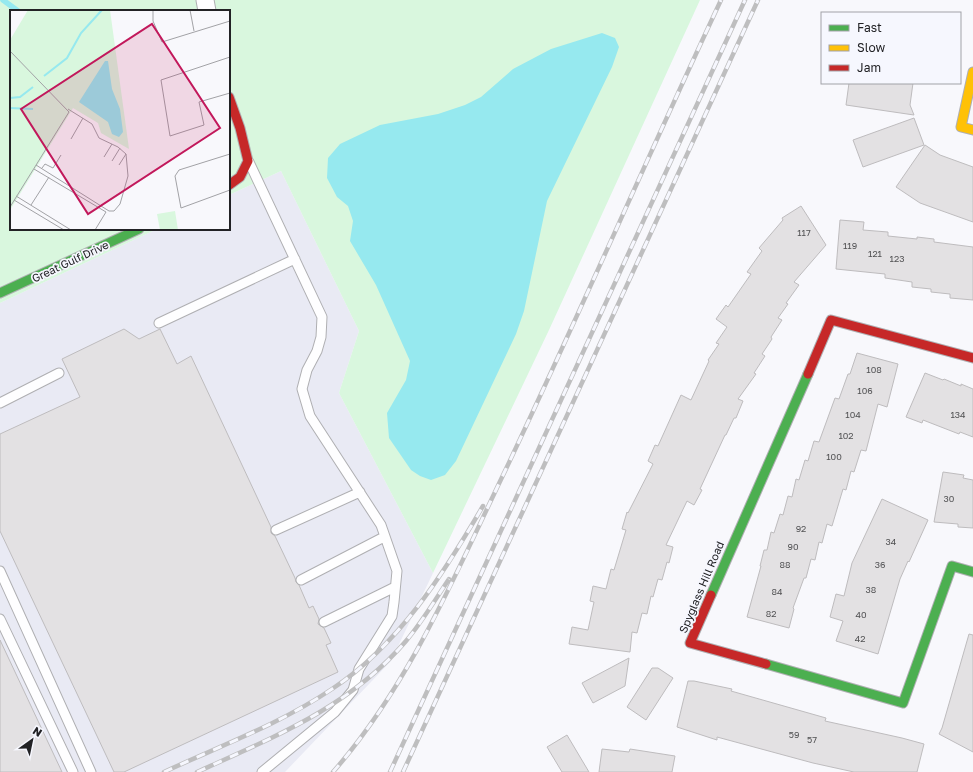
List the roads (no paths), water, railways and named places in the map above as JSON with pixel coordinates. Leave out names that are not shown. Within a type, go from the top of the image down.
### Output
[{"type":"street","points":[[205,0],[207,10]]},
{"type":"street","points":[[973,72],[961,126],[973,130]]},
{"type":"street","points":[[230,99],[240,128],[248,161],[240,177],[230,184]]},
{"type":"street","name":"Great Gulf Drive","points":[[0,293],[137,230]]},
{"type":"street","name":"Spyglass Hill Road","points":[[973,358],[830,320],[690,643],[903,703],[952,566],[973,572]]},
{"type":"lane","points":[[248,161],[322,317],[321,337],[317,351],[307,370],[302,389],[310,416],[381,525],[397,571],[392,616],[359,669],[353,690],[335,712],[262,772]]},
{"type":"lane","points":[[160,323],[295,259]]},
{"type":"lane","points":[[0,402],[59,373]]},
{"type":"lane","points":[[276,530],[360,492]]},
{"type":"lane","points":[[301,580],[384,537]]},
{"type":"lane","points":[[0,571],[92,772]]},
{"type":"lane","points":[[324,622],[395,587]]},
{"type":"lane","points":[[0,619],[73,772]]},
{"type":"water","points":[[602,33],[615,38],[619,47],[612,67],[547,201],[524,311],[516,334],[456,461],[445,475],[431,480],[420,476],[411,470],[389,438],[387,413],[406,380],[410,361],[376,285],[350,241],[353,221],[348,206],[337,197],[327,178],[328,158],[340,144],[380,125],[438,114],[465,105],[481,97],[513,69],[551,49]]},
{"type":"waterway","points":[[3,0],[17,10]]},
{"type":"railway","points":[[333,772],[360,738],[408,666],[449,589],[533,412],[721,0]]},
{"type":"railway","points":[[390,772],[745,0]]},
{"type":"railway","points":[[403,772],[758,0]]},
{"type":"railway","points":[[164,772],[250,734],[292,713],[332,689],[356,671],[399,629],[418,606],[436,582],[483,506]]},
{"type":"railway","points":[[197,772],[282,733],[336,702],[361,684],[384,664],[412,634],[449,579]]}]
